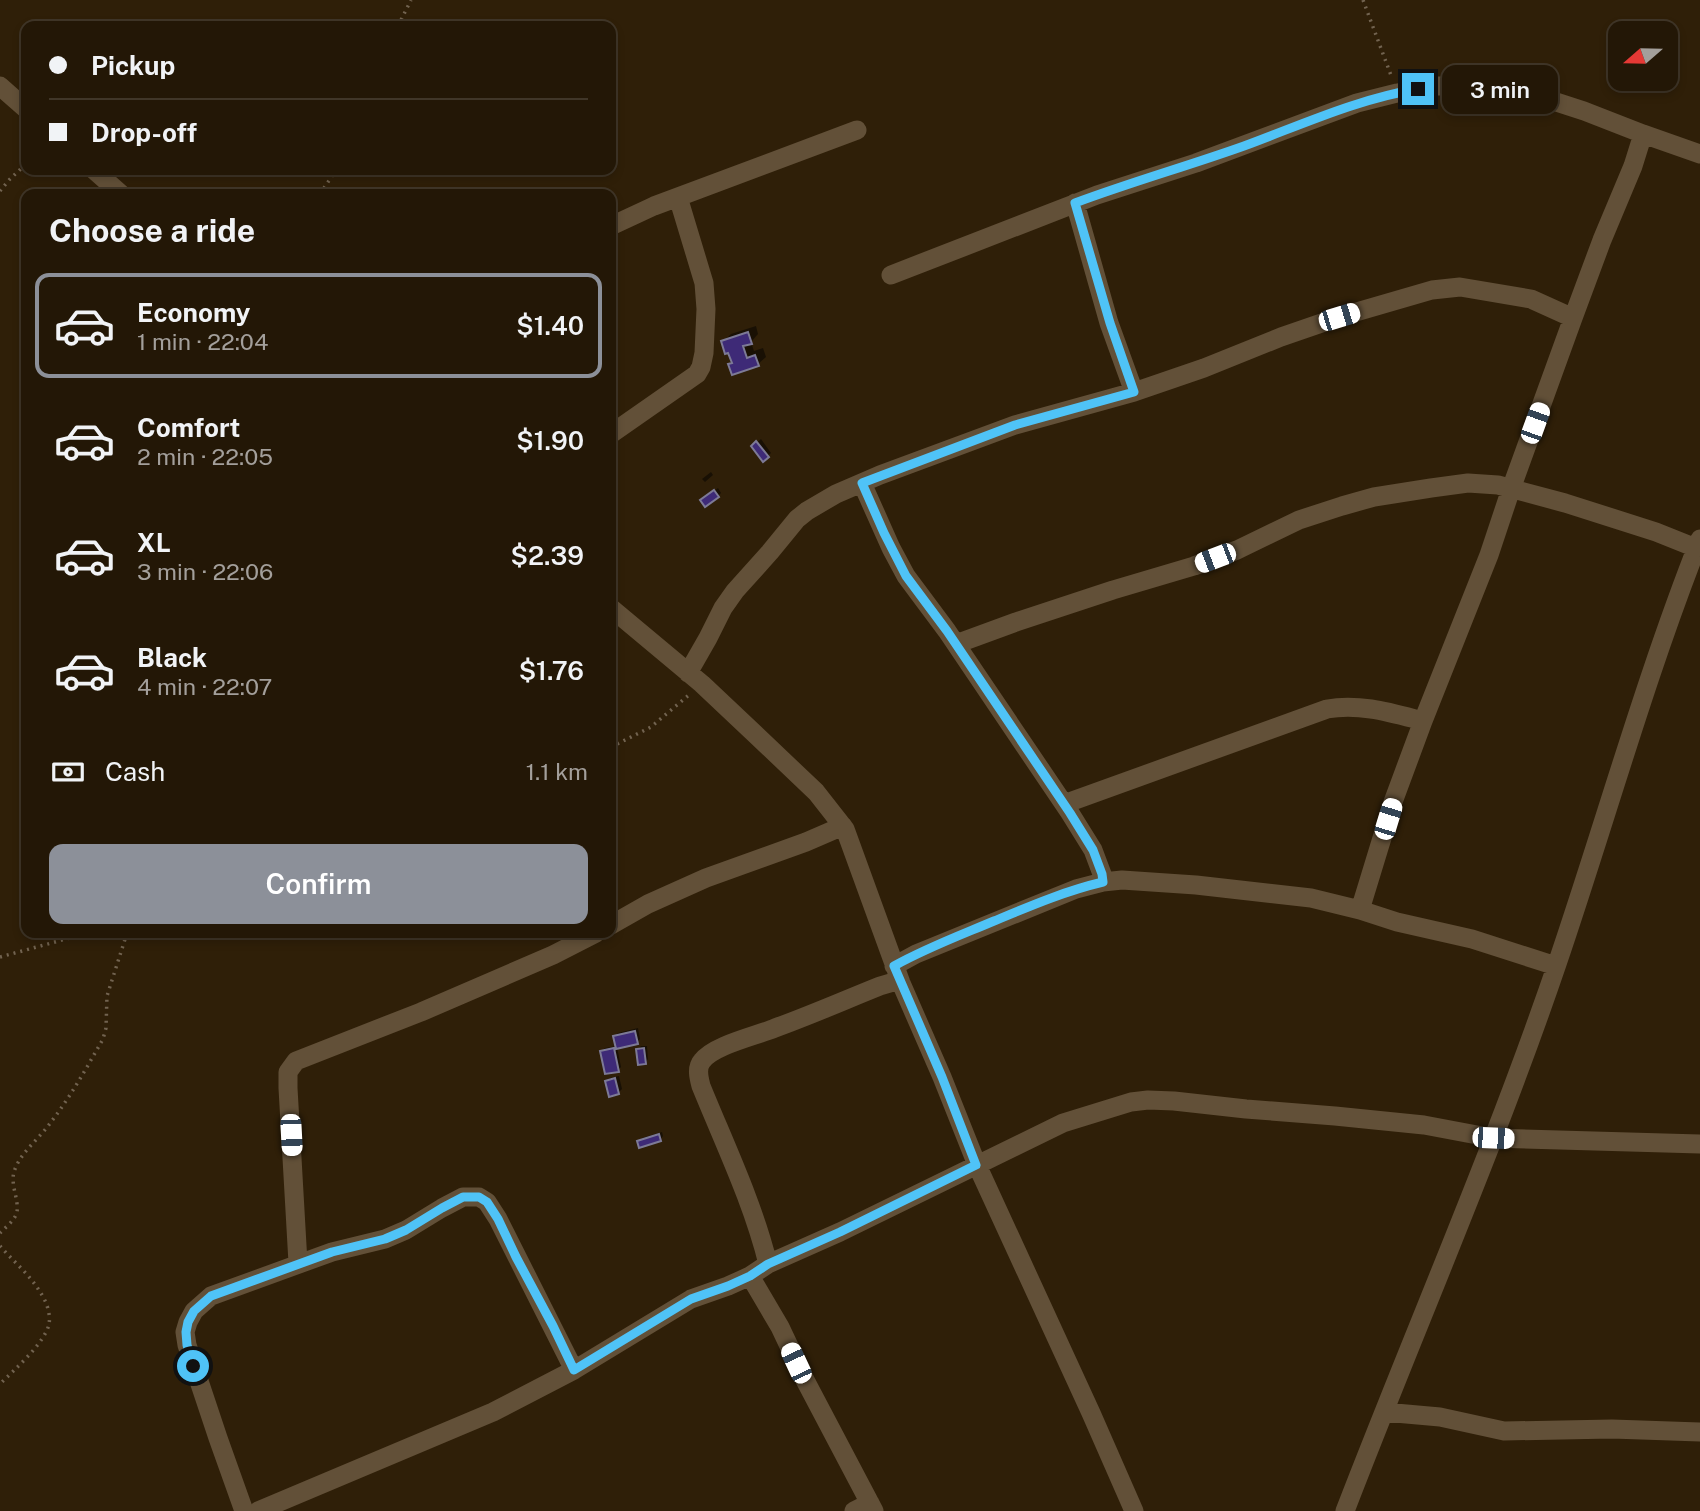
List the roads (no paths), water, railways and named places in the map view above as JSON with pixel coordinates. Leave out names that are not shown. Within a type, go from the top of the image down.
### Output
[{"type":"street","points":[[0,86],[21,105]]},
{"type":"street","points":[[891,275],[1075,203],[1196,163],[1357,103],[1438,86],[1465,86],[1524,93],[1584,111],[1700,154]]},
{"type":"street","points":[[616,224],[678,197],[857,130]]},
{"type":"street","points":[[1360,910],[1393,802],[1489,555],[1573,317],[1643,135]]},
{"type":"street","points":[[100,175],[115,189]]},
{"type":"street","points":[[616,431],[697,374],[703,360],[706,330],[704,283],[678,197]]},
{"type":"street","points":[[1075,203],[1110,323],[1134,392]]},
{"type":"street","points":[[695,678],[708,638],[735,591],[797,519],[836,494],[862,483],[1015,425],[1134,392],[1327,321],[1432,290],[1460,287],[1531,299],[1573,317]]},
{"type":"street","points":[[862,483],[906,576],[956,644],[1064,804],[1093,850],[1103,882]]},
{"type":"street","points":[[956,644],[1113,590],[1194,566],[1237,550],[1299,520],[1342,506],[1374,497],[1468,483],[1498,485],[1698,544],[1639,711],[1556,965],[1493,1138],[1345,1511]]},
{"type":"street","points":[[616,612],[695,678],[816,792],[843,826],[853,847],[897,975],[942,1077],[976,1165],[1134,1511]]},
{"type":"street","points":[[1064,804],[1327,709],[1347,706],[1367,708],[1423,721]]},
{"type":"street","points":[[616,922],[648,904],[706,878],[843,826]]},
{"type":"street","points":[[768,1264],[762,1238],[744,1190],[701,1086],[699,1065],[708,1056],[736,1042],[897,981],[897,975],[916,954],[1032,905],[1076,889],[1122,880],[1311,898],[1472,939],[1556,965]]},
{"type":"street","points":[[298,1263],[288,1088],[288,1072],[296,1061],[421,1012],[586,938]]},
{"type":"street","points":[[258,1511],[493,1412],[574,1370],[691,1299],[750,1276],[768,1264],[840,1232],[1063,1123],[1112,1107],[1148,1100],[1424,1125],[1493,1138],[1700,1144]]},
{"type":"street","points":[[244,1511],[187,1345],[188,1322],[194,1311],[211,1296],[298,1263],[385,1239],[463,1197],[479,1197],[487,1202],[498,1219],[574,1370]]},
{"type":"street","points":[[750,1276],[780,1327],[866,1508]]},
{"type":"street","points":[[1384,1412],[1440,1417],[1504,1431],[1700,1432]]}]
